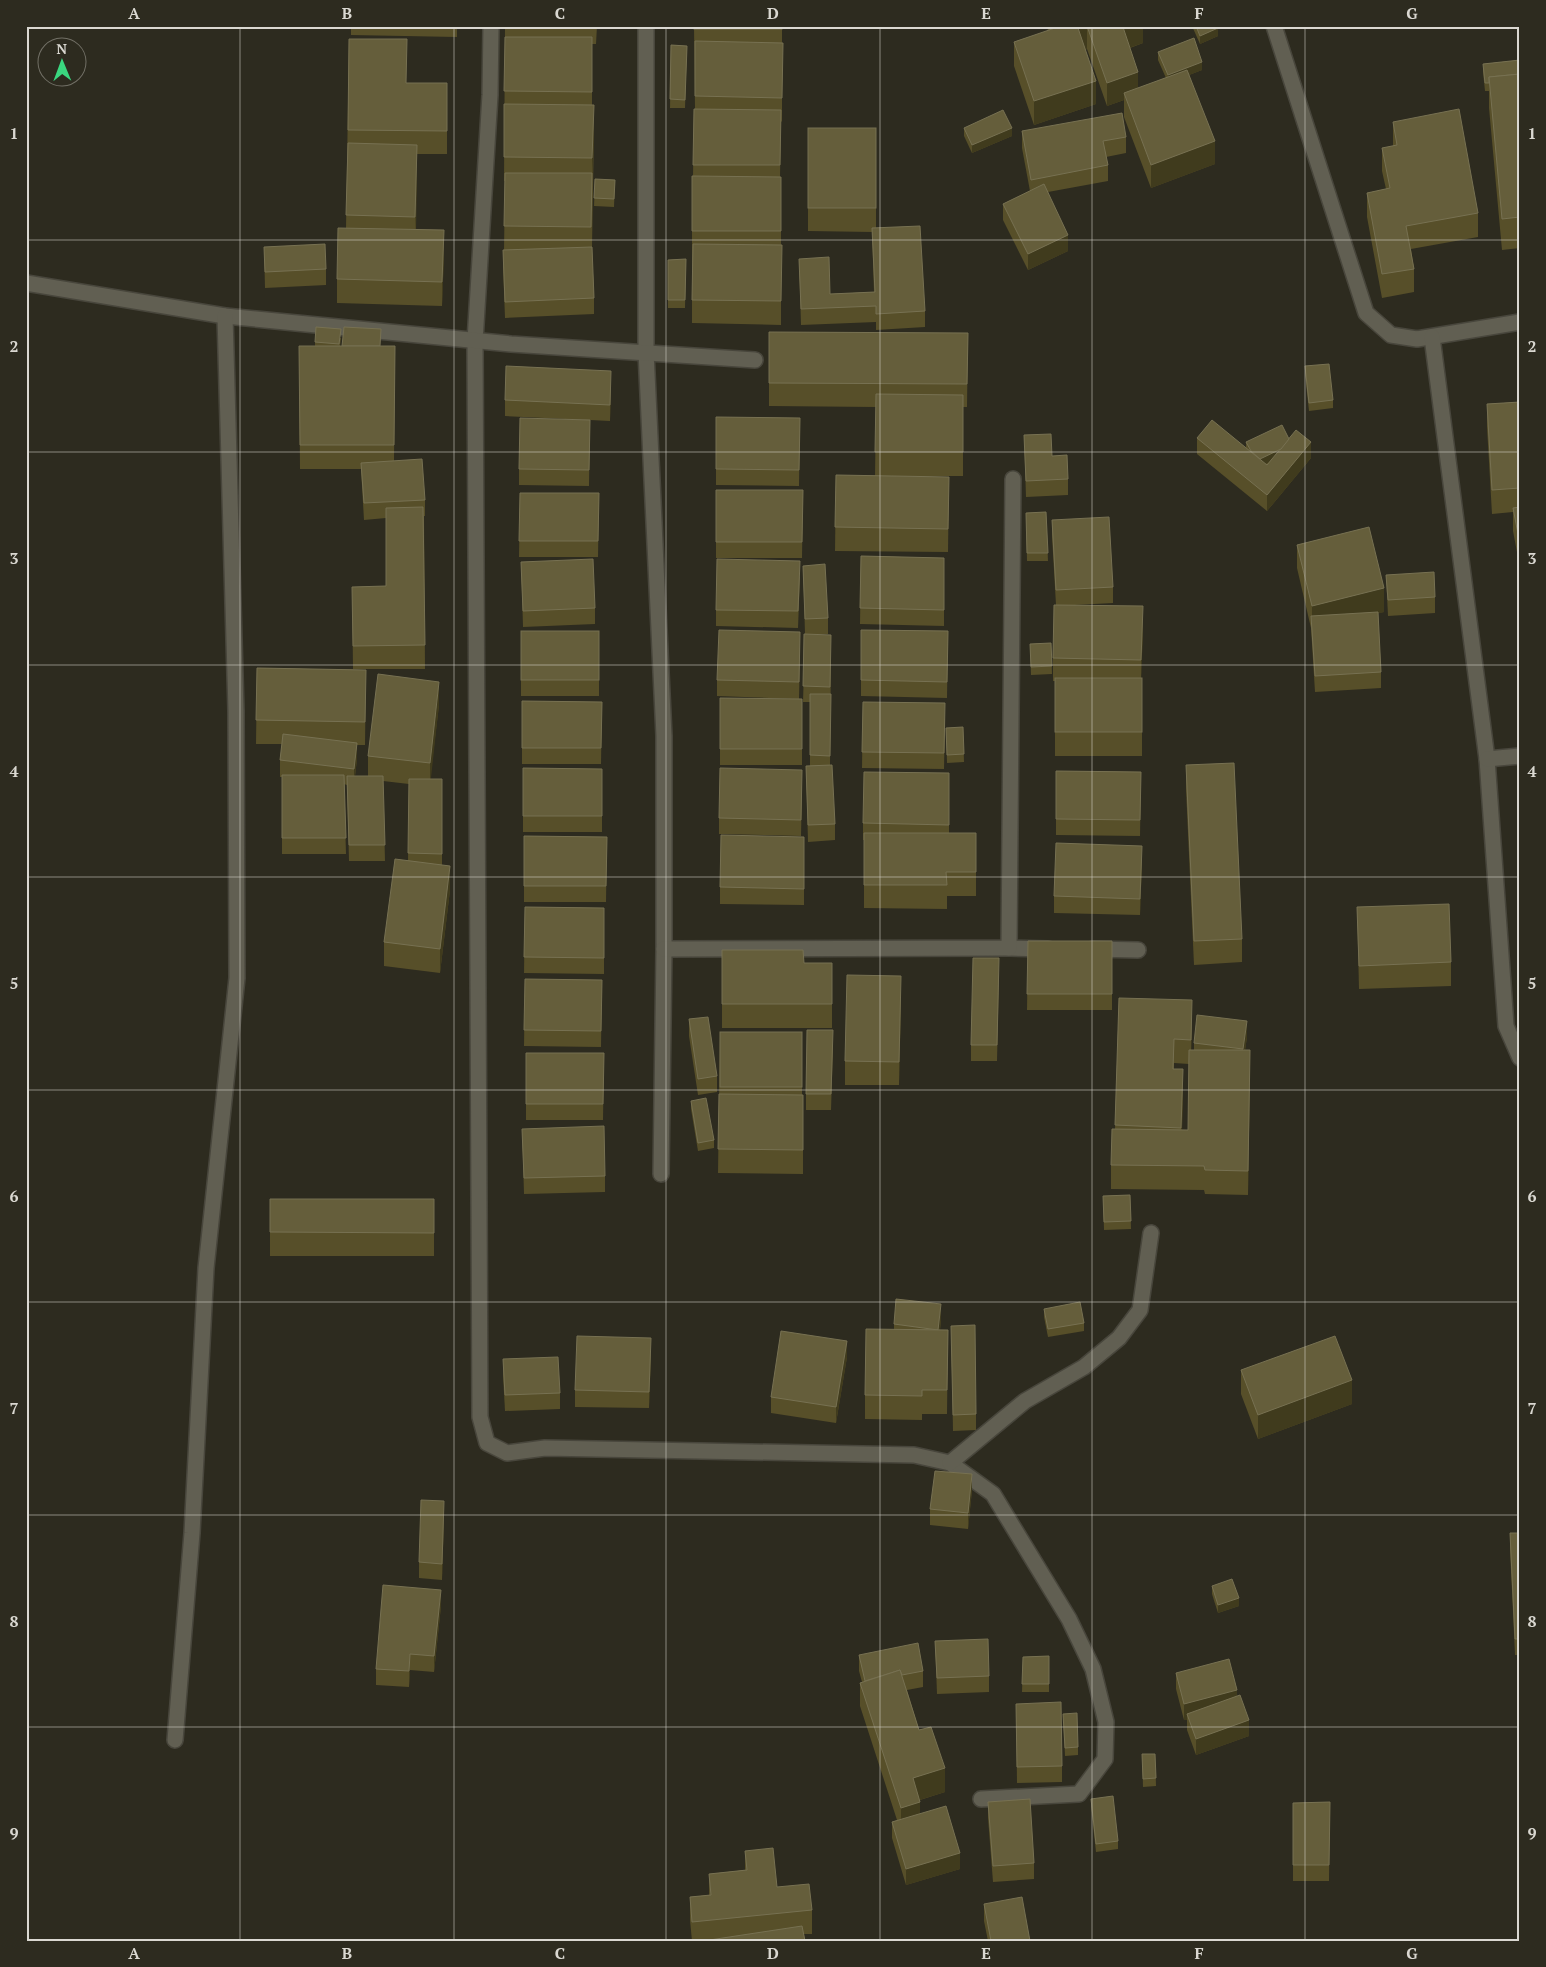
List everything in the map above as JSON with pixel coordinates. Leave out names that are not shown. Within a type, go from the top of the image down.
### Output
[{"type":"street","points":[[491,26],[490,95],[476,340],[480,1417],[487,1442],[506,1453],[545,1448],[914,1455],[950,1462],[993,1494],[1069,1619],[1093,1670],[1106,1722],[1105,1759],[1078,1794],[981,1799]]},
{"type":"street","points":[[646,26],[646,352],[664,736],[661,1174]]},
{"type":"street","points":[[1274,26],[1366,313],[1391,335],[1417,339],[1520,322]]},
{"type":"street","points":[[26,283],[225,316],[476,340],[755,360]]},
{"type":"street","points":[[175,1740],[192,1533],[206,1268],[237,978],[236,711],[225,316]]},
{"type":"street","points":[[1432,336],[1487,759],[1506,1026],[1520,1058]]},
{"type":"street","points":[[1010,948],[1013,478]]},
{"type":"street","points":[[1487,759],[1520,756]]},
{"type":"street","points":[[664,949],[1059,949]]},
{"type":"street","points":[[1079,949],[1138,950]]},
{"type":"street","points":[[950,1462],[1025,1401],[1084,1367],[1118,1338],[1140,1310],[1151,1233]]},
{"type":"building","points":[[694,26],[782,26],[782,29],[694,29]]},
{"type":"building","points":[[1054,26],[1085,26],[1078,28],[1096,81],[1034,101],[1014,42],[1055,28]]},
{"type":"building","points":[[1087,26],[1124,26],[1138,72],[1107,83]]},
{"type":"building","points":[[1196,26],[1217,26],[1218,28],[1200,36]]},
{"type":"building","points":[[505,37],[592,37],[592,92],[504,91]]},
{"type":"building","points":[[1194,38],[1202,62],[1168,75],[1158,52]]},
{"type":"building","points":[[349,39],[407,39],[406,83],[447,83],[447,131],[348,130]]},
{"type":"building","points":[[695,41],[783,43],[782,98],[695,96]]},
{"type":"building","points":[[671,45],[687,46],[685,100],[670,99]]},
{"type":"building","points":[[1520,60],[1520,74],[1489,77],[1489,83],[1485,83],[1483,64]]},
{"type":"building","points":[[1187,70],[1215,141],[1151,165],[1124,93]]},
{"type":"building","points":[[1520,74],[1520,217],[1502,219],[1489,77]]},
{"type":"building","points":[[504,104],[594,105],[592,158],[504,157]]},
{"type":"building","points":[[694,109],[781,110],[780,165],[693,165]]},
{"type":"building","points":[[1459,109],[1478,213],[1406,226],[1414,269],[1382,274],[1367,193],[1390,188],[1382,148],[1397,145],[1393,122]]},
{"type":"building","points":[[1003,110],[1012,128],[972,145],[964,128]]},
{"type":"building","points":[[1122,113],[1126,137],[1103,141],[1108,165],[1031,180],[1022,131]]},
{"type":"building","points":[[808,128],[876,128],[876,208],[808,208]]},
{"type":"building","points":[[348,143],[417,145],[415,217],[346,215]]},
{"type":"building","points":[[505,173],[592,173],[591,227],[504,226]]},
{"type":"building","points":[[692,176],[781,177],[781,231],[692,231]]},
{"type":"building","points":[[595,179],[615,180],[614,199],[594,198]]},
{"type":"building","points":[[1044,184],[1068,235],[1028,254],[1003,204]]},
{"type":"building","points":[[920,226],[925,311],[876,314],[876,306],[801,309],[799,259],[829,257],[830,294],[875,292],[872,228]]},
{"type":"building","points":[[338,228],[444,230],[442,282],[337,279]]},
{"type":"building","points":[[325,244],[326,269],[265,272],[264,247]]},
{"type":"building","points":[[693,244],[782,245],[781,301],[692,300]]},
{"type":"building","points":[[592,247],[594,298],[505,302],[503,250]]},
{"type":"building","points":[[686,259],[685,300],[668,300],[668,260]]},
{"type":"building","points":[[316,327],[341,329],[339,344],[315,342]]},
{"type":"building","points":[[344,327],[381,329],[380,346],[342,346]]},
{"type":"building","points":[[769,332],[968,333],[967,384],[769,383]]},
{"type":"building","points":[[299,346],[395,346],[394,445],[300,445]]},
{"type":"building","points":[[1329,364],[1333,400],[1309,403],[1305,366]]},
{"type":"building","points":[[506,366],[611,371],[610,405],[505,400]]},
{"type":"building","points":[[876,394],[963,395],[963,452],[875,452]]},
{"type":"building","points":[[1520,402],[1520,488],[1492,490],[1487,404]]},
{"type":"building","points":[[716,417],[800,418],[799,470],[716,469]]},
{"type":"building","points":[[520,418],[590,420],[589,470],[519,469]]},
{"type":"building","points":[[1212,420],[1267,465],[1296,430],[1311,442],[1267,495],[1197,438]]},
{"type":"building","points":[[1282,425],[1289,439],[1281,449],[1260,459],[1251,451],[1246,442]]},
{"type":"building","points":[[1051,434],[1052,456],[1067,455],[1068,479],[1026,481],[1024,435]]},
{"type":"building","points":[[422,459],[425,500],[364,503],[361,463]]},
{"type":"building","points":[[836,475],[949,477],[948,529],[835,527]]},
{"type":"building","points":[[716,490],[803,490],[802,542],[716,542]]},
{"type":"building","points":[[520,493],[599,493],[598,541],[519,541]]},
{"type":"building","points":[[423,507],[425,645],[353,646],[352,587],[386,586],[386,508]]},
{"type":"building","points":[[1520,507],[1520,544],[1513,508]]},
{"type":"building","points":[[1046,512],[1048,553],[1027,553],[1026,513]]},
{"type":"building","points":[[1109,517],[1113,587],[1056,590],[1052,520]]},
{"type":"building","points":[[1369,527],[1384,588],[1312,606],[1297,545]]},
{"type":"building","points":[[861,556],[944,558],[944,610],[860,608]]},
{"type":"building","points":[[593,559],[595,608],[523,611],[521,562]]},
{"type":"building","points":[[717,559],[800,561],[798,611],[716,610]]},
{"type":"building","points":[[825,564],[828,618],[805,619],[803,566]]},
{"type":"building","points":[[1434,572],[1435,597],[1388,600],[1386,575]]},
{"type":"building","points":[[1054,605],[1143,606],[1141,660],[1053,658]]},
{"type":"building","points":[[1378,612],[1381,672],[1315,676],[1311,616]]},
{"type":"building","points":[[719,630],[800,632],[799,682],[717,680]]},
{"type":"building","points":[[861,630],[948,631],[947,682],[861,680]]},
{"type":"building","points":[[521,631],[599,631],[599,680],[521,680]]},
{"type":"building","points":[[804,634],[831,635],[830,687],[803,686]]},
{"type":"building","points":[[1051,643],[1052,666],[1031,667],[1030,644]]},
{"type":"building","points":[[257,668],[366,670],[365,722],[256,720]]},
{"type":"building","points":[[378,674],[439,682],[430,763],[368,756]]},
{"type":"building","points":[[1055,678],[1142,678],[1142,732],[1055,732]]},
{"type":"building","points":[[810,694],[831,694],[830,756],[810,755]]},
{"type":"building","points":[[720,698],[802,699],[802,749],[720,749]]},
{"type":"building","points":[[522,701],[602,702],[601,748],[522,748]]},
{"type":"building","points":[[863,702],[945,703],[944,753],[862,752]]},
{"type":"building","points":[[963,727],[964,754],[947,755],[946,728]]},
{"type":"building","points":[[283,734],[357,743],[354,769],[280,760]]},
{"type":"building","points":[[1234,763],[1242,939],[1194,941],[1186,765]]},
{"type":"building","points":[[832,765],[835,824],[808,825],[806,766]]},
{"type":"building","points":[[523,768],[602,769],[602,816],[523,816]]},
{"type":"building","points":[[720,768],[802,770],[801,820],[719,818]]},
{"type":"building","points":[[1056,771],[1141,772],[1140,820],[1056,819]]},
{"type":"building","points":[[864,772],[949,773],[949,825],[863,823]]},
{"type":"building","points":[[282,775],[344,775],[346,838],[282,838]]},
{"type":"building","points":[[347,776],[383,776],[385,845],[349,845]]},
{"type":"building","points":[[409,779],[442,779],[442,854],[408,853]]},
{"type":"building","points":[[864,833],[976,833],[976,872],[946,872],[947,885],[864,885]]},
{"type":"building","points":[[721,835],[804,837],[804,889],[720,887]]},
{"type":"building","points":[[524,836],[607,837],[606,886],[524,886]]},
{"type":"building","points":[[1056,843],[1142,846],[1140,899],[1054,896]]},
{"type":"building","points":[[395,859],[450,866],[440,949],[384,942]]},
{"type":"building","points":[[1449,904],[1451,962],[1359,966],[1357,907]]},
{"type":"building","points":[[525,907],[604,908],[604,958],[524,957]]},
{"type":"building","points":[[1028,941],[1112,941],[1112,994],[1027,994]]},
{"type":"building","points":[[722,950],[803,950],[804,963],[832,963],[832,1004],[722,1004]]},
{"type":"building","points":[[973,958],[999,958],[997,1045],[971,1045]]},
{"type":"building","points":[[847,975],[901,976],[899,1062],[845,1061]]},
{"type":"building","points":[[525,979],[602,980],[601,1031],[524,1030]]},
{"type":"building","points":[[1119,998],[1192,1000],[1191,1040],[1174,1039],[1173,1069],[1183,1069],[1181,1128],[1115,1125]]},
{"type":"building","points":[[1197,1015],[1247,1021],[1243,1049],[1194,1043]]},
{"type":"building","points":[[708,1017],[717,1076],[698,1079],[689,1019]]},
{"type":"building","points":[[807,1030],[833,1030],[831,1094],[806,1094]]},
{"type":"building","points":[[720,1032],[802,1032],[802,1087],[720,1087]]},
{"type":"building","points":[[1189,1050],[1250,1050],[1248,1171],[1205,1170],[1204,1166],[1111,1165],[1112,1129],[1188,1130]]},
{"type":"building","points":[[526,1053],[604,1053],[603,1104],[526,1104]]},
{"type":"building","points":[[719,1094],[803,1095],[803,1150],[718,1149]]},
{"type":"building","points":[[706,1098],[714,1140],[698,1143],[691,1101]]},
{"type":"building","points":[[604,1126],[605,1176],[524,1178],[522,1129]]},
{"type":"building","points":[[1130,1195],[1131,1221],[1104,1222],[1103,1196]]},
{"type":"building","points":[[270,1199],[434,1199],[434,1233],[270,1232]]},
{"type":"building","points":[[896,1299],[941,1304],[938,1330],[894,1324]]},
{"type":"building","points":[[1080,1302],[1084,1323],[1048,1329],[1044,1309]]},
{"type":"building","points":[[975,1325],[976,1414],[953,1415],[951,1326]]},
{"type":"building","points":[[866,1329],[948,1330],[947,1390],[922,1390],[922,1396],[865,1395]]},
{"type":"building","points":[[781,1331],[847,1341],[836,1407],[771,1397]]},
{"type":"building","points":[[577,1336],[651,1338],[649,1392],[575,1390]]},
{"type":"building","points":[[1335,1336],[1352,1380],[1258,1415],[1241,1370]]},
{"type":"building","points":[[558,1357],[560,1393],[505,1395],[503,1359]]},
{"type":"building","points":[[935,1471],[972,1474],[968,1513],[930,1509]]},
{"type":"building","points":[[421,1500],[444,1501],[442,1564],[419,1562]]},
{"type":"building","points":[[1510,1533],[1520,1533],[1520,1639],[1515,1639]]},
{"type":"building","points":[[1232,1579],[1239,1598],[1218,1605],[1212,1586]]},
{"type":"building","points":[[383,1585],[441,1590],[434,1656],[410,1654],[409,1671],[376,1669]]},
{"type":"building","points":[[988,1639],[989,1676],[937,1678],[935,1641]]},
{"type":"building","points":[[918,1643],[923,1671],[902,1675],[900,1670],[865,1681],[859,1655]]},
{"type":"building","points":[[1049,1656],[1049,1684],[1022,1684],[1023,1657]]},
{"type":"building","points":[[1229,1659],[1237,1690],[1184,1704],[1176,1673]]},
{"type":"building","points":[[900,1670],[919,1730],[931,1727],[945,1768],[913,1778],[920,1802],[901,1808],[860,1683]]},
{"type":"building","points":[[1240,1695],[1249,1720],[1196,1739],[1187,1714]]},
{"type":"building","points":[[1061,1702],[1062,1766],[1017,1767],[1016,1704]]},
{"type":"building","points":[[1077,1713],[1078,1747],[1065,1748],[1063,1714]]},
{"type":"building","points":[[1142,1754],[1155,1754],[1156,1778],[1143,1779]]},
{"type":"building","points":[[1113,1796],[1118,1841],[1096,1844],[1091,1799]]},
{"type":"building","points":[[1030,1799],[1034,1863],[993,1866],[988,1802]]},
{"type":"building","points":[[1330,1802],[1329,1865],[1293,1865],[1293,1803]]},
{"type":"building","points":[[946,1806],[960,1853],[906,1869],[892,1822]]},
{"type":"building","points":[[773,1848],[777,1887],[809,1884],[812,1910],[692,1922],[690,1897],[711,1895],[709,1874],[747,1870],[745,1851]]},
{"type":"building","points":[[1022,1897],[1030,1941],[991,1941],[984,1904]]},
{"type":"building","points":[[802,1926],[805,1941],[703,1941]]}]
